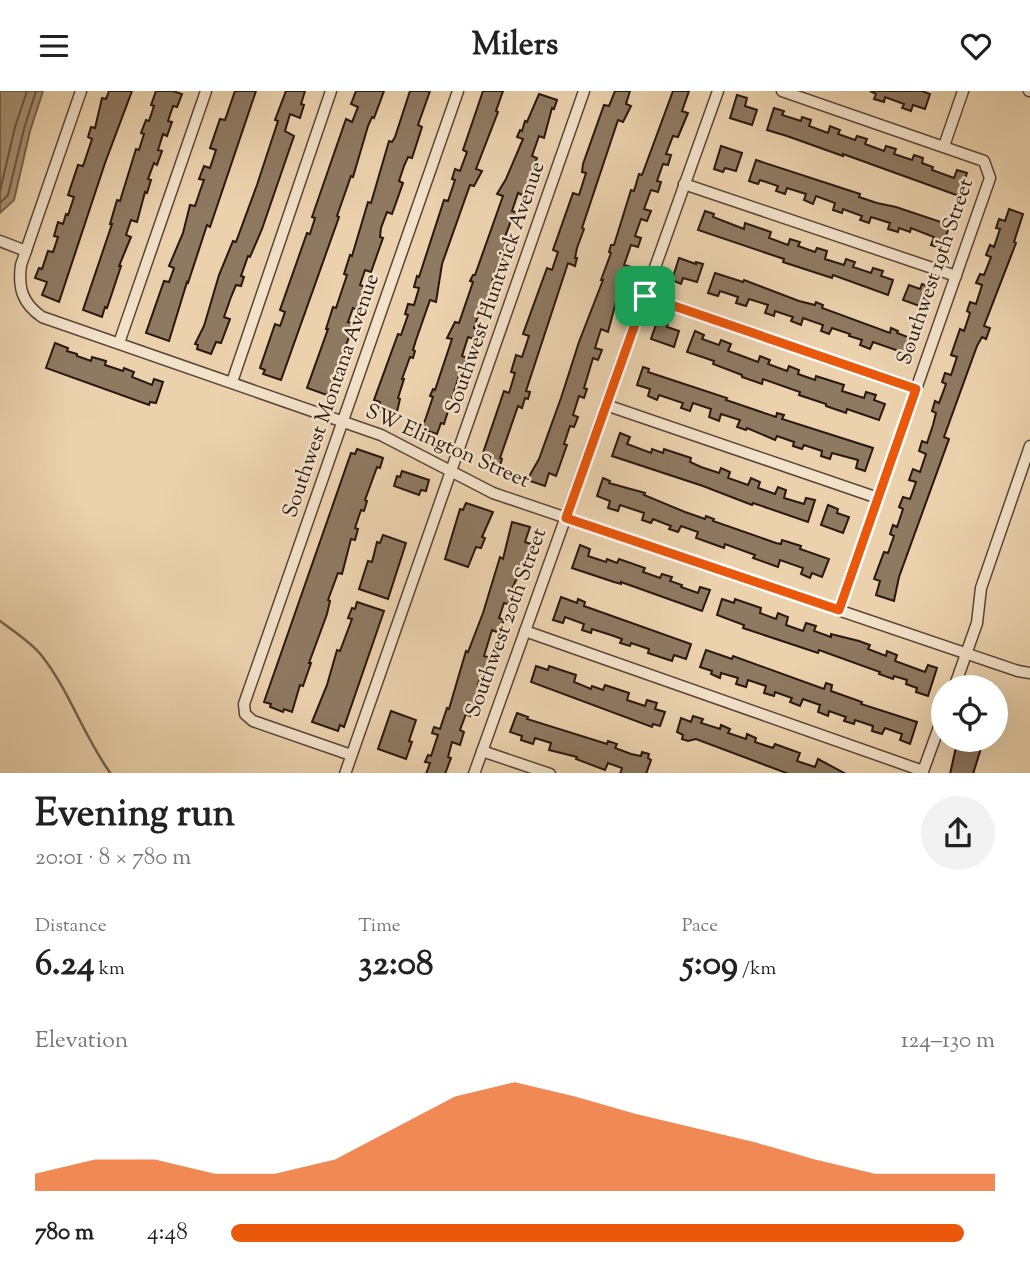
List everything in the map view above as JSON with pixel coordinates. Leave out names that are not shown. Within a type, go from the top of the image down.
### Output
[{"type":"street","points":[[0,241],[26,251],[81,91]]},
{"type":"street","points":[[119,343],[206,91]]},
{"type":"street","points":[[232,382],[331,91]]},
{"type":"street","name":"Southwest Montana Avenue","points":[[351,755],[253,721],[245,714],[244,704],[458,91]]},
{"type":"street","name":"Southwest Huntwick Avenue","points":[[345,773],[584,91]]},
{"type":"street","name":"Southwest 20th Street","points":[[474,773],[719,91]]},
{"type":"street","points":[[782,91],[944,146],[962,91]]},
{"type":"street","name":"Southwest 19th Street","points":[[839,610],[990,178],[984,161],[944,146]]},
{"type":"street","points":[[684,184],[956,276]]},
{"type":"street","name":"SW Elington Street","points":[[26,251],[19,284],[24,302],[41,317],[382,435],[494,493],[1024,672]]},
{"type":"street","points":[[645,296],[916,389]]},
{"type":"street","points":[[606,405],[878,498]]},
{"type":"street","points":[[958,675],[976,623],[981,588],[1030,446]]},
{"type":"street","points":[[525,631],[923,772],[931,750]]},
{"type":"street","points":[[482,751],[550,773]]},
{"type":"water","points":[[0,91],[43,91],[30,131],[14,200],[0,213]]},
{"type":"building","points":[[109,91],[132,91],[59,302],[42,295],[47,282],[35,278],[39,268],[42,269],[48,251],[53,252],[58,237],[54,236],[58,222],[63,224],[66,214],[68,215],[74,197],[68,195],[78,165],[83,166],[92,139],[88,137],[91,127],[95,128],[102,98],[106,99]]},
{"type":"building","points":[[156,91],[182,94],[177,107],[173,106],[168,121],[172,122],[167,136],[163,134],[158,150],[162,151],[148,179],[151,180],[137,222],[131,220],[126,235],[131,237],[102,317],[83,310],[112,224],[117,200],[120,201],[136,149],[139,150],[144,134],[141,133],[154,106],[151,105]]},
{"type":"building","points":[[235,91],[256,91],[210,227],[207,225],[187,282],[169,341],[146,333],[164,281],[169,282],[174,268],[169,266],[183,233],[190,205],[195,206],[204,180],[199,179],[204,166],[210,168],[216,150],[210,148],[220,119],[225,120]]},
{"type":"building","points":[[286,91],[305,91],[301,104],[304,105],[300,118],[290,114],[285,131],[294,136],[262,229],[250,257],[248,256],[241,276],[244,277],[241,286],[236,285],[231,297],[224,317],[230,319],[221,343],[216,342],[211,354],[197,349],[198,345],[195,344],[204,326],[219,275],[233,241],[236,242],[257,185]]},
{"type":"building","points":[[356,91],[384,91],[374,118],[372,117],[368,126],[353,177],[351,176],[281,380],[263,374],[265,370],[260,368],[275,324],[280,326],[285,312],[280,310],[307,233],[310,234],[315,218],[312,217],[346,119],[352,122],[358,107],[351,104]]},
{"type":"building","points":[[410,91],[430,91],[418,125],[422,127],[412,158],[408,157],[404,166],[399,181],[403,183],[392,214],[387,212],[381,228],[380,237],[383,238],[371,272],[365,270],[360,285],[366,287],[358,310],[353,308],[348,322],[354,324],[327,395],[307,388],[333,307],[336,308],[347,275],[344,274],[368,202],[371,203],[389,141],[392,142],[395,137]]},
{"type":"building","points":[[483,91],[503,91],[496,111],[498,112],[476,169],[482,171],[474,186],[470,185],[442,264],[436,302],[430,300],[413,350],[413,358],[410,357],[402,379],[396,416],[377,410],[380,402],[374,400],[398,334],[401,335],[408,315],[405,314],[408,304],[414,305],[419,288],[414,287],[417,276],[419,277],[444,200],[448,201],[455,180],[452,179],[455,169],[460,171],[467,152],[463,150]]},
{"type":"building","points":[[615,91],[630,91],[626,104],[631,106],[623,122],[618,120],[582,228],[584,229],[577,248],[575,266],[568,263],[526,391],[530,392],[528,399],[525,398],[522,408],[518,406],[500,458],[500,466],[481,459],[504,391],[509,393],[515,373],[511,372],[516,355],[522,357],[529,336],[523,334],[547,268],[552,270],[558,252],[553,250],[573,193],[579,195],[586,173],[582,172],[583,164],[604,105],[609,106]]},
{"type":"building","points":[[673,91],[689,91],[682,111],[688,113],[678,137],[673,136],[666,154],[671,155],[668,165],[663,164],[657,181],[661,182],[658,192],[651,190],[644,209],[651,211],[647,221],[641,219],[635,236],[641,238],[638,247],[631,245],[624,265],[631,267],[627,277],[623,275],[617,292],[622,294],[618,303],[616,302],[608,332],[601,329],[595,348],[602,350],[598,360],[593,358],[584,388],[587,389],[584,398],[579,396],[573,415],[578,417],[574,427],[570,426],[564,444],[567,445],[556,476],[549,473],[545,486],[527,480],[539,459],[561,398],[603,280],[611,245],[614,245],[631,190],[634,191],[639,174],[642,175]]},
{"type":"building","points":[[870,91],[922,91],[930,94],[925,109],[913,105],[911,111],[902,108],[904,104],[885,97],[884,102],[874,99],[876,94]]},
{"type":"building","points":[[539,94],[557,100],[554,109],[552,108],[544,138],[539,136],[532,156],[537,158],[524,196],[518,193],[512,211],[518,213],[515,222],[511,221],[503,242],[507,244],[495,272],[485,308],[481,307],[474,328],[477,330],[474,339],[468,337],[462,356],[467,358],[444,424],[441,423],[437,434],[422,429],[433,397],[430,396],[433,389],[435,390],[452,339],[447,338],[455,322],[459,323],[473,282],[470,281],[475,275],[503,196],[497,194],[523,139],[517,137]]},
{"type":"building","points":[[737,95],[747,98],[745,106],[757,110],[752,125],[730,118]]},
{"type":"building","points":[[774,108],[784,111],[782,115],[801,121],[802,117],[811,120],[809,126],[828,133],[830,126],[840,130],[838,134],[855,140],[857,136],[867,139],[865,144],[884,151],[886,146],[896,149],[894,154],[912,160],[914,155],[923,158],[922,163],[933,167],[932,170],[954,178],[957,170],[967,173],[959,196],[767,130]]},
{"type":"building","points":[[721,146],[742,153],[736,171],[725,168],[723,172],[714,169]]},
{"type":"building","points":[[756,160],[860,194],[859,197],[950,225],[941,248],[931,245],[934,237],[911,228],[910,232],[899,228],[898,232],[888,229],[890,223],[871,217],[869,223],[860,220],[862,216],[843,209],[842,213],[833,210],[835,203],[816,196],[813,204],[804,200],[806,194],[787,188],[785,194],[776,191],[778,186],[760,180],[758,184],[749,181]]},
{"type":"building","points":[[1009,209],[1023,214],[1014,242],[1016,243],[984,326],[990,328],[986,339],[982,337],[977,346],[944,437],[949,439],[899,577],[894,601],[876,595],[880,581],[874,579],[884,552],[888,553],[894,536],[890,534],[893,525],[897,527],[903,509],[899,507],[903,497],[910,499],[916,482],[909,480],[913,469],[920,472],[926,454],[919,451],[922,441],[927,443],[933,425],[936,413],[932,411],[935,401],[939,403],[946,384],[942,382],[945,373],[951,375],[957,357],[951,355],[960,329],[964,331],[970,313],[967,311],[970,302],[976,304],[982,285],[976,283],[980,274],[984,275],[991,257],[986,255],[990,245],[994,247],[1000,229],[996,228],[999,219],[1005,221]]},
{"type":"building","points":[[705,211],[744,229],[745,223],[771,232],[769,238],[788,245],[790,239],[800,242],[798,246],[815,252],[817,248],[827,251],[825,259],[844,265],[846,259],[855,262],[853,267],[871,273],[873,268],[883,271],[881,276],[893,280],[888,295],[833,275],[832,278],[783,262],[784,259],[698,230]]},
{"type":"building","points":[[679,258],[703,264],[697,282],[683,278],[681,284],[672,280]]},
{"type":"building","points":[[715,273],[743,282],[744,280],[799,301],[815,305],[816,302],[823,305],[822,308],[890,333],[891,328],[898,331],[897,333],[913,339],[906,361],[896,358],[899,351],[873,342],[870,349],[860,345],[862,340],[849,336],[850,334],[832,328],[829,334],[821,331],[823,325],[803,318],[801,325],[791,321],[793,317],[775,311],[774,316],[765,313],[768,305],[749,299],[746,306],[736,303],[738,297],[720,291],[718,296],[708,293]]},
{"type":"building","points":[[922,284],[932,288],[925,308],[903,300],[909,285],[920,289]]},
{"type":"building","points":[[658,319],[668,323],[667,327],[679,331],[674,347],[651,339]]},
{"type":"building","points":[[695,331],[704,335],[702,339],[719,345],[721,340],[731,344],[728,351],[758,362],[760,356],[770,360],[768,364],[787,371],[789,366],[799,370],[798,374],[815,380],[816,376],[844,385],[842,391],[864,398],[866,392],[876,395],[874,400],[885,404],[879,420],[847,409],[846,413],[826,406],[799,395],[800,392],[763,379],[762,384],[742,377],[713,364],[714,361],[687,352]]},
{"type":"building","points":[[55,343],[68,348],[67,351],[77,356],[91,361],[92,357],[106,361],[105,365],[134,372],[132,377],[152,385],[154,379],[163,382],[156,403],[150,402],[149,405],[46,368]]},
{"type":"building","points":[[643,367],[649,369],[648,372],[727,398],[726,400],[776,417],[777,413],[784,415],[782,419],[873,448],[865,471],[856,468],[858,460],[832,453],[830,459],[821,456],[822,451],[804,445],[802,449],[793,446],[794,442],[777,436],[775,440],[747,428],[737,427],[740,420],[721,414],[719,421],[709,417],[711,409],[693,403],[690,411],[681,408],[683,403],[659,395],[657,400],[648,396],[650,389],[637,385]]},
{"type":"building","points":[[620,433],[630,437],[627,444],[651,453],[652,449],[663,453],[664,449],[691,458],[690,462],[719,473],[721,468],[730,472],[728,478],[748,485],[751,478],[760,482],[758,488],[775,494],[778,487],[786,490],[784,498],[804,504],[806,498],[815,500],[808,522],[612,456]]},
{"type":"building","points":[[357,449],[383,458],[365,500],[364,511],[361,510],[355,528],[358,529],[355,540],[351,539],[342,574],[338,573],[328,600],[327,614],[303,686],[300,685],[292,712],[284,709],[283,712],[264,702],[351,453],[355,454]]},
{"type":"building","points":[[402,471],[429,480],[426,491],[421,490],[419,495],[394,486]]},
{"type":"building","points":[[603,478],[610,481],[609,483],[645,493],[644,495],[705,519],[706,516],[714,519],[713,521],[776,543],[781,544],[782,540],[801,546],[800,549],[829,559],[822,577],[812,573],[810,578],[801,574],[803,568],[780,560],[778,567],[725,544],[724,548],[696,538],[698,532],[681,526],[678,532],[653,519],[651,523],[642,520],[644,513],[620,505],[618,511],[608,508],[610,501],[597,496]]},
{"type":"building","points":[[466,503],[493,512],[482,537],[485,538],[481,548],[476,547],[468,567],[445,559],[460,509],[463,510]]},
{"type":"building","points":[[828,505],[838,509],[837,513],[849,517],[843,533],[821,525]]},
{"type":"building","points":[[512,522],[530,527],[525,542],[531,544],[527,557],[511,591],[515,593],[511,605],[504,603],[499,618],[504,620],[499,633],[492,630],[484,656],[491,658],[487,671],[483,670],[478,684],[481,685],[470,716],[466,714],[460,730],[464,732],[460,745],[452,742],[448,757],[451,758],[445,773],[426,773],[430,763],[425,762],[428,755],[431,756],[438,735],[432,733],[434,727],[440,729],[447,708],[449,709],[466,651],[468,652],[483,613],[500,557],[503,559]]},
{"type":"building","points":[[383,535],[406,543],[388,599],[359,589],[368,561],[372,562],[377,542],[380,543]]},
{"type":"building","points":[[580,545],[590,549],[588,556],[606,562],[607,559],[617,563],[619,559],[645,568],[643,572],[660,578],[662,574],[672,577],[670,581],[698,593],[700,587],[710,590],[702,611],[572,568]]},
{"type":"building","points":[[561,597],[577,603],[578,599],[585,602],[584,606],[691,644],[686,659],[674,655],[672,661],[648,653],[649,649],[631,643],[630,646],[620,643],[622,639],[611,635],[592,629],[591,633],[582,630],[584,624],[565,617],[563,623],[553,620]]},
{"type":"building","points":[[722,599],[734,603],[735,599],[761,608],[760,613],[776,619],[778,613],[788,617],[786,625],[803,631],[806,623],[816,626],[814,631],[831,637],[831,634],[859,641],[870,645],[868,649],[886,656],[887,651],[897,655],[895,661],[925,672],[928,665],[937,668],[935,675],[931,675],[928,696],[916,692],[917,688],[906,684],[907,680],[894,676],[893,679],[819,650],[818,653],[743,628],[744,625],[717,615]]},
{"type":"building","points":[[357,602],[384,611],[344,727],[340,725],[338,731],[312,722],[337,650],[340,651],[352,619],[348,618]]},
{"type":"building","points":[[706,650],[732,659],[733,656],[824,689],[826,683],[832,685],[831,691],[917,722],[910,744],[900,740],[902,734],[885,728],[882,734],[872,731],[873,726],[855,720],[854,724],[844,721],[846,717],[829,711],[828,716],[818,712],[820,705],[803,699],[800,706],[790,702],[792,698],[775,692],[774,696],[764,693],[766,686],[748,680],[746,687],[736,684],[738,678],[721,673],[720,678],[711,674],[712,671],[700,667]]},
{"type":"building","points":[[536,666],[548,670],[549,666],[576,675],[574,682],[591,689],[592,686],[603,690],[605,685],[629,693],[627,700],[645,706],[647,700],[657,703],[655,709],[665,712],[660,726],[653,724],[652,727],[531,682]]},
{"type":"building","points":[[391,711],[416,720],[406,759],[378,749]]},
{"type":"building","points":[[517,713],[528,717],[527,719],[607,744],[608,741],[617,744],[615,748],[631,754],[649,754],[648,758],[651,760],[646,773],[620,773],[622,768],[608,763],[605,770],[576,759],[577,757],[549,750],[551,743],[535,738],[533,744],[510,732]]},
{"type":"building","points":[[693,716],[703,719],[701,723],[730,729],[728,733],[746,739],[747,734],[756,738],[755,742],[773,748],[775,744],[800,753],[797,761],[815,767],[818,759],[844,773],[786,773],[696,739],[682,739],[683,735],[677,732],[681,718],[691,722]]},
{"type":"building","points":[[955,752],[980,752],[973,773],[950,773]]},
{"type":"waterway","points":[[0,621],[42,656],[61,684],[110,773]]},
{"type":"route","points":[[645,296],[916,389],[839,610],[566,518],[645,296]]}]
